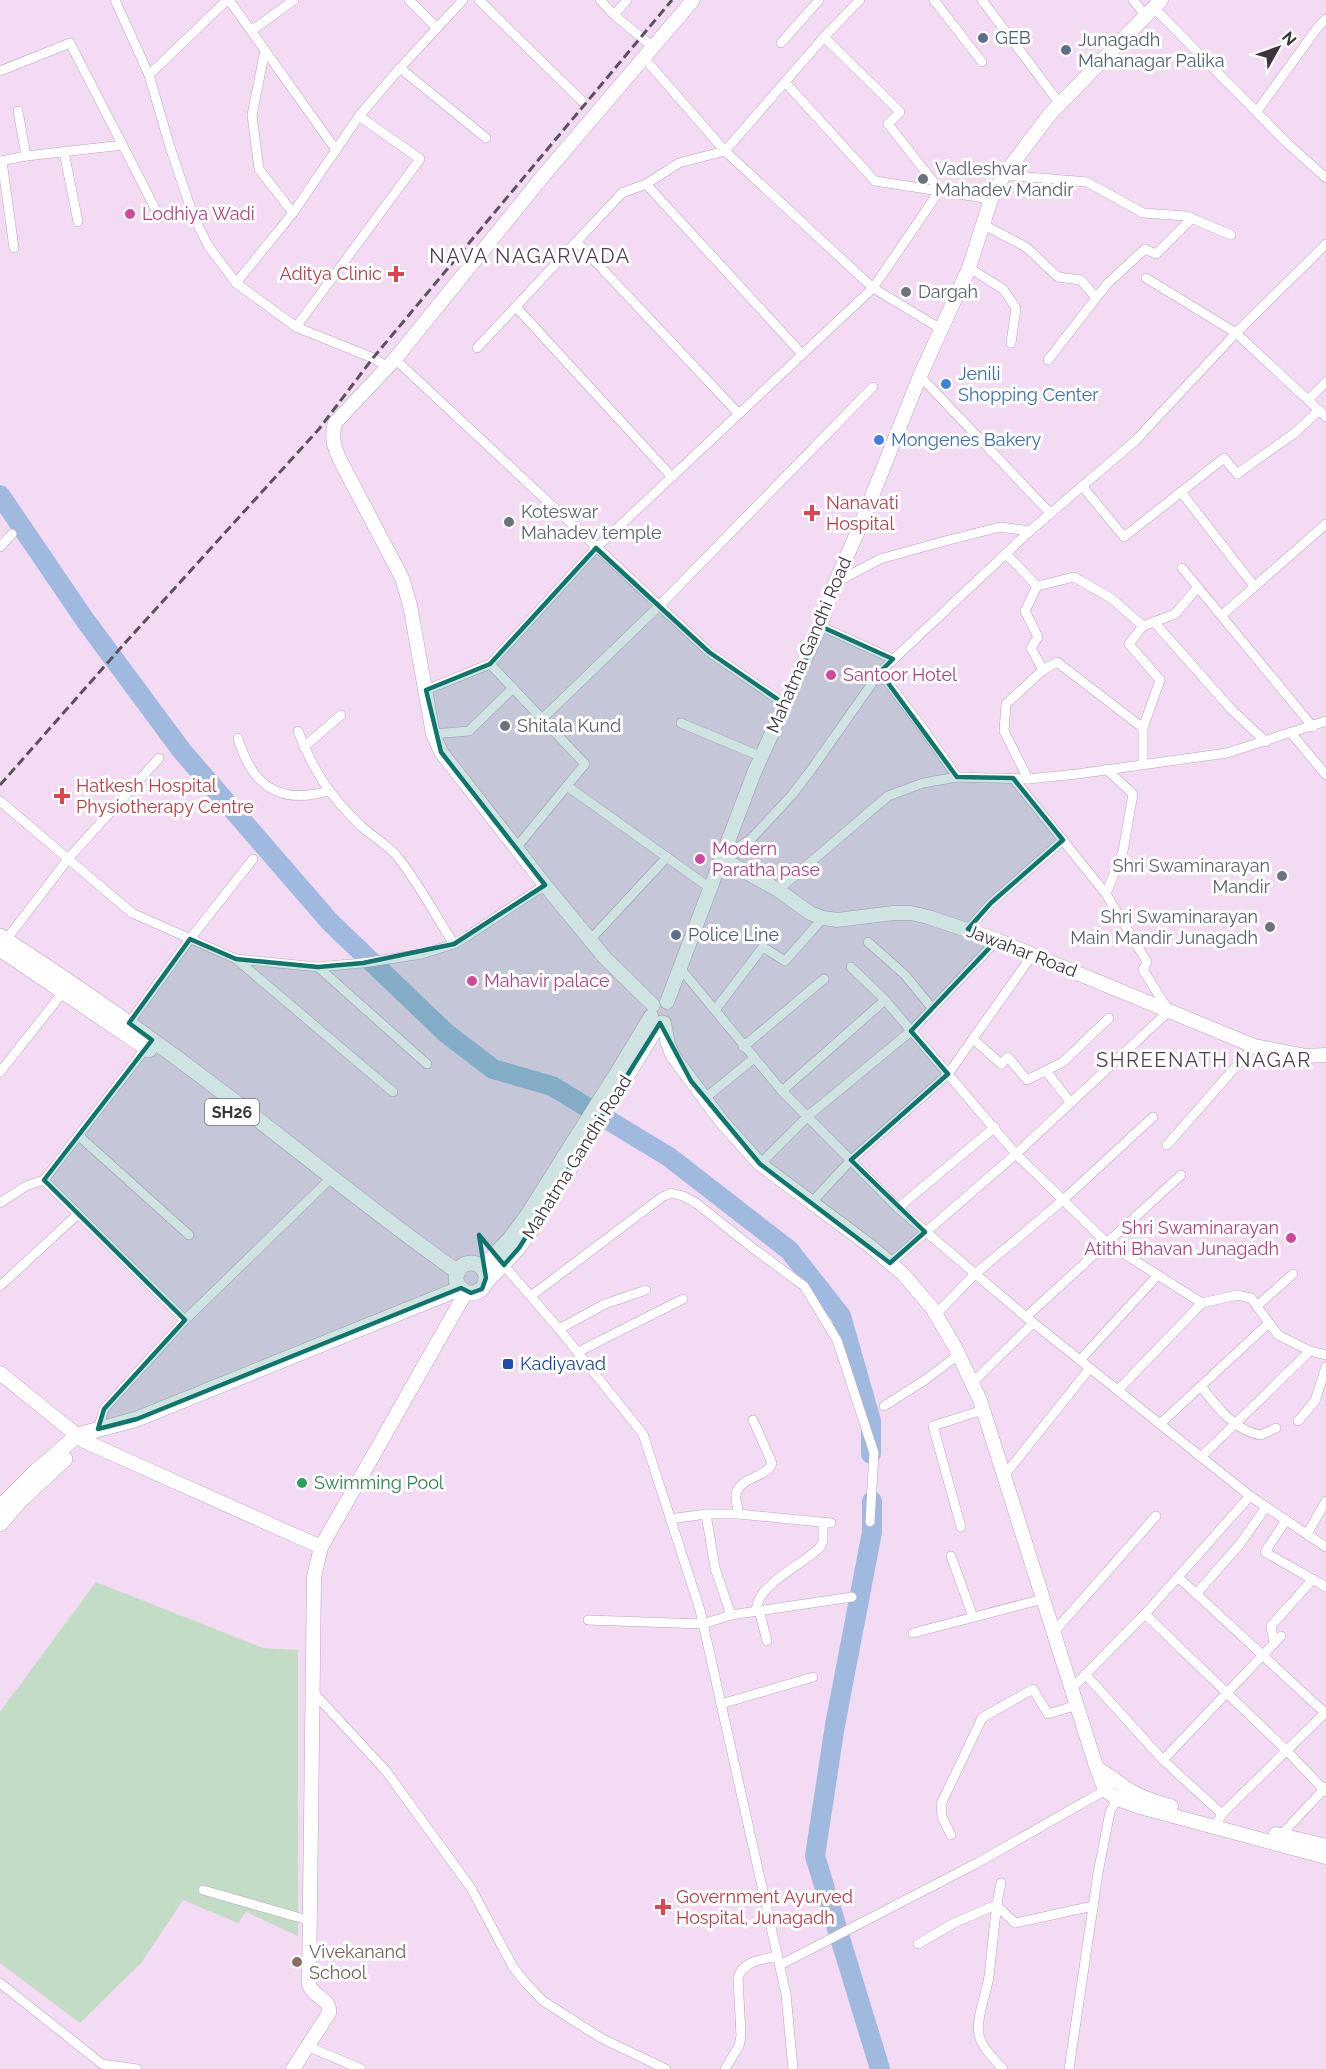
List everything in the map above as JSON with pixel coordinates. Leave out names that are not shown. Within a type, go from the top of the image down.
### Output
[{"type":"main road","name":"SH26","points":[[2,941],[64,991],[149,1044],[408,1237],[460,1284]]},
{"type":"main road","name":"SH26","points":[[2,941],[129,1023],[149,1044]]},
{"type":"main road","points":[[0,1507],[36,1471],[96,1429],[137,1419],[460,1284],[477,1292],[485,1284],[486,1278],[482,1267],[477,1264],[466,1264],[460,1284]]},
{"type":"main road","points":[[0,1524],[18,1502],[81,1438]]},
{"type":"street","points":[[115,0],[149,75],[194,218],[209,247],[236,283],[296,327],[373,358],[392,363],[710,652],[786,705]]},
{"type":"street","points":[[149,75],[228,0],[336,150]]},
{"type":"street","points":[[251,31],[294,0]]},
{"type":"street","points":[[409,0],[437,28]]},
{"type":"street","points":[[236,283],[293,213],[359,116],[463,0]]},
{"type":"street","points":[[479,0],[582,101]]},
{"type":"street","points":[[600,0],[614,15],[653,47]]},
{"type":"street","points":[[614,15],[627,0]]},
{"type":"street","points":[[693,0],[543,176],[392,363],[335,423],[332,434],[334,447],[402,578],[410,604],[433,734],[441,752],[545,885],[657,1017],[673,1056],[723,1123],[760,1164],[903,1274],[935,1315],[958,1355],[983,1410],[1105,1790]]},
{"type":"street","points":[[781,43],[819,0]]},
{"type":"street","points":[[477,348],[622,193],[646,184],[679,163],[725,151],[824,37],[860,0]]},
{"type":"street","points":[[934,0],[982,62]]},
{"type":"street","points":[[982,0],[1060,104]]},
{"type":"street","points":[[1133,0],[1153,8],[1326,178]]},
{"type":"street","name":"Mahatma Gandhi Road","points":[[485,1284],[531,1219],[657,1017],[670,1019],[671,1006],[667,1002],[721,858],[762,757],[820,626],[835,583],[920,376],[969,268],[992,199],[1004,176],[1050,114],[1153,8]]},
{"type":"street","points":[[1257,111],[1326,19]]},
{"type":"street","points":[[824,37],[900,112],[888,124],[940,190]]},
{"type":"street","points":[[0,71],[70,43],[159,216],[194,218]]},
{"type":"street","points":[[265,50],[252,115],[258,169],[293,213]]},
{"type":"street","points":[[644,58],[725,151],[873,288],[941,329]]},
{"type":"street","points":[[400,68],[486,138]]},
{"type":"street","points":[[785,82],[875,181],[992,199]]},
{"type":"street","points":[[18,111],[26,156]]},
{"type":"street","points":[[296,327],[420,159],[359,116]]},
{"type":"street","points":[[14,248],[1,161],[123,145]]},
{"type":"street","points":[[64,152],[78,222]]},
{"type":"street","points":[[1004,176],[1087,182],[1143,213],[1186,216],[1231,235]]},
{"type":"street","points":[[646,184],[802,354]]},
{"type":"street","points":[[426,690],[490,664],[596,548],[873,288],[940,190]]},
{"type":"street","points":[[1048,360],[1107,284],[1145,249],[1156,254],[1192,219]]},
{"type":"street","points":[[984,225],[1026,247],[1058,277],[1081,280],[1096,298]]},
{"type":"street","points":[[576,242],[739,414]]},
{"type":"street","points":[[721,858],[751,839],[792,795],[880,672],[1030,531],[1135,441],[1236,333],[1326,244]]},
{"type":"street","points":[[969,268],[1004,289],[1016,308],[1011,343]]},
{"type":"street","points":[[1083,487],[1124,537],[1224,458],[1237,474],[1322,414],[1236,333],[1146,279]]},
{"type":"street","points":[[516,307],[672,477]]},
{"type":"street","points":[[920,376],[1050,513]]},
{"type":"street","points":[[1308,400],[1326,382]]},
{"type":"street","points":[[542,718],[659,606],[873,387]]},
{"type":"street","points":[[1181,492],[1254,586]]},
{"type":"street","points":[[1222,615],[1326,524]]},
{"type":"street","points":[[835,583],[880,559],[934,544],[1000,527],[1030,531]]},
{"type":"street","points":[[0,547],[12,534]]},
{"type":"street","points":[[1006,554],[1037,586]]},
{"type":"street","points":[[1182,568],[1313,727]]},
{"type":"street","points":[[1037,586],[1074,577],[1111,598],[1143,626]]},
{"type":"street","points":[[1037,586],[1025,611],[1038,637],[1031,648],[1043,670]]},
{"type":"street","points":[[1143,764],[1143,728],[1160,680],[1129,644],[1143,626],[1175,614],[1198,587]]},
{"type":"street","points":[[1154,622],[1231,710],[1266,742]]},
{"type":"street","points":[[820,626],[893,659]]},
{"type":"street","points":[[1028,779],[1004,731],[1006,704],[1043,670],[1057,662],[1143,728]]},
{"type":"street","points":[[490,664],[585,764],[516,848]]},
{"type":"street","points":[[880,672],[957,777]]},
{"type":"street","points":[[433,734],[469,731],[513,688]]},
{"type":"street","points":[[304,747],[340,715]]},
{"type":"street","points":[[778,890],[888,796],[923,783],[957,777],[1028,779],[1227,753],[1292,734],[1326,721]]},
{"type":"street","points":[[681,723],[762,757]]},
{"type":"street","points":[[298,731],[316,772],[329,791],[359,824],[387,846],[402,862],[454,944]]},
{"type":"street","points":[[1292,734],[1326,775]]},
{"type":"street","points":[[238,738],[246,761],[270,789],[304,797],[329,791]]},
{"type":"street","points":[[2,941],[68,859],[159,758]]},
{"type":"street","points":[[1106,769],[1133,794],[1123,851],[1106,894]]},
{"type":"street","points":[[890,1263],[1016,1154],[1169,1011],[1143,970],[1148,962],[1106,894],[1013,778]]},
{"type":"street","points":[[567,786],[710,888]]},
{"type":"street","points":[[0,801],[132,913],[236,959],[393,1092]]},
{"type":"street","points":[[968,929],[991,903],[1063,840]]},
{"type":"street","points":[[590,940],[667,857]]},
{"type":"street","name":"Jawahar Road","points":[[721,858],[778,890],[810,913],[823,918],[837,920],[912,913],[997,940],[1254,1046],[1306,1056],[1326,1055]]},
{"type":"street","points":[[129,1023],[190,939],[253,859]]},
{"type":"street","points":[[236,959],[318,967],[422,954],[466,938],[545,885]]},
{"type":"street","points":[[715,1010],[763,947],[785,961],[823,918]]},
{"type":"street","points":[[760,1164],[808,1116],[911,1031],[997,940]]},
{"type":"street","points":[[868,942],[905,975],[932,1008]]},
{"type":"street","points":[[812,1202],[851,1160],[948,1074],[1033,954]]},
{"type":"street","points":[[318,967],[427,1064]]},
{"type":"street","points":[[850,967],[885,1000],[1016,1154],[1107,1243],[1202,1304]]},
{"type":"street","points":[[680,968],[743,1047],[782,1091],[898,1208],[1030,1320],[1250,1496],[1326,1547]]},
{"type":"street","points":[[743,1047],[824,979]]},
{"type":"street","points":[[0,1072],[64,991]]},
{"type":"street","points":[[782,1091],[885,1000]]},
{"type":"street","points":[[657,1017],[661,1001],[667,1002]]},
{"type":"street","points":[[973,1039],[1000,1064],[1008,1057],[1027,1080],[1064,1062],[1109,1018]]},
{"type":"street","points":[[0,1203],[26,1186],[44,1180],[149,1044]]},
{"type":"street","points":[[1167,1145],[1254,1046]]},
{"type":"street","points":[[704,1099],[753,1059]]},
{"type":"street","points":[[1046,1071],[1071,1103]]},
{"type":"street","points":[[935,1315],[975,1274],[1063,1200],[1153,1117]]},
{"type":"street","points":[[898,1208],[995,1127]]},
{"type":"street","points":[[79,1136],[189,1235]]},
{"type":"street","points":[[972,1383],[1030,1320],[1107,1243],[1181,1175]]},
{"type":"street","points":[[96,1429],[104,1409],[184,1320],[329,1179]]},
{"type":"street","points":[[44,1180],[184,1320]]},
{"type":"street","points":[[531,1296],[662,1197],[671,1193],[683,1196],[707,1210],[753,1249],[804,1286],[837,1340],[874,1453],[870,1522]]},
{"type":"street","points":[[0,1286],[78,1214]]},
{"type":"street","points":[[500,1260],[578,1352],[643,1434],[703,1624],[786,1994],[793,2069]]},
{"type":"street","name":"Mahatma Gandhi Road","points":[[482,1267],[500,1260]]},
{"type":"street","points":[[1257,1306],[1293,1274]]},
{"type":"street","points":[[1080,1360],[1158,1275]]},
{"type":"street","points":[[293,2069],[328,2013],[329,2007],[327,2002],[315,1996],[309,1985],[314,1577],[321,1547],[460,1284]]},
{"type":"street","points":[[559,1329],[605,1304],[646,1290]]},
{"type":"street","points":[[1118,1390],[1202,1304],[1237,1295],[1251,1298],[1278,1335],[1310,1351],[1326,1355]]},
{"type":"street","points":[[578,1352],[683,1299]]},
{"type":"street","points":[[1160,1424],[1269,1323]]},
{"type":"street","points":[[1201,1457],[1310,1351]]},
{"type":"street","points":[[884,1406],[925,1380],[958,1355]]},
{"type":"street","points":[[1298,1421],[1315,1401],[1326,1367]]},
{"type":"street","points":[[1003,1477],[1090,1368]]},
{"type":"street","points":[[0,1373],[81,1438],[321,1547]]},
{"type":"street","points":[[1201,1386],[1215,1404],[1236,1423],[1254,1434],[1261,1435],[1276,1428]]},
{"type":"street","points":[[961,1527],[933,1426],[983,1410]]},
{"type":"street","points":[[739,1514],[735,1497],[737,1490],[768,1470],[772,1463],[753,1420]]},
{"type":"street","points":[[1072,1688],[1145,1614],[1250,1496]]},
{"type":"street","points":[[1306,1534],[1326,1501]]},
{"type":"street","points":[[1196,1594],[1240,1544],[1266,1507]]},
{"type":"street","points":[[670,1519],[706,1514],[739,1514],[827,1523],[821,1546],[766,1590],[756,1603],[767,1641]]},
{"type":"street","points":[[706,1514],[715,1568],[732,1615]]},
{"type":"street","points":[[1054,1632],[1156,1516]]},
{"type":"street","points":[[1286,1520],[1265,1552],[1326,1587]]},
{"type":"street","points":[[951,1556],[973,1617]]},
{"type":"street","points":[[1178,1578],[1325,1712],[1219,1820]]},
{"type":"street","points":[[1274,1644],[1271,1626],[1313,1579]]},
{"type":"street","points":[[588,1620],[703,1624],[758,1610],[852,1597]]},
{"type":"street","points":[[913,1633],[1043,1599]]},
{"type":"street","points":[[1145,1614],[1325,1789],[1281,1835]]},
{"type":"street","points":[[1162,1760],[1281,1636]]},
{"type":"street","points":[[1085,1674],[1219,1820],[1326,1857]]},
{"type":"street","points":[[721,1704],[813,1677]]},
{"type":"street","points":[[951,1835],[942,1817],[941,1804],[982,1718],[1033,1689],[1048,1714],[1077,1705]]},
{"type":"street","points":[[312,1691],[386,1771],[471,1888],[513,1967],[525,1982],[543,2001],[592,2032],[666,2069]]},
{"type":"street","points":[[1098,1769],[1112,1776],[1120,1790]]},
{"type":"street","points":[[725,2069],[739,2046],[741,2036],[738,1977],[748,1963],[779,1961],[977,1863],[1105,1790],[1120,1790],[1219,1820],[1326,1846]]},
{"type":"street","points":[[1067,2068],[1110,1812],[1120,1790]]},
{"type":"street","points":[[1000,1883],[988,1977],[978,2026],[979,2036],[984,2046],[1003,2069]]},
{"type":"street","points":[[203,1890],[311,1921]]},
{"type":"street","points":[[996,1905],[1015,1923],[1093,1906]]},
{"type":"street","points":[[918,1944],[954,1923],[996,1905]]},
{"type":"street","points":[[0,1983],[102,2064],[137,2069]]},
{"type":"street","points":[[307,2046],[361,2069]]},
{"type":"highlighted area","points":[[596,548],[709,652],[786,705],[820,626],[893,659],[880,672],[957,777],[1013,778],[1063,840],[991,903],[968,929],[997,940],[911,1031],[948,1074],[851,1160],[925,1232],[890,1263],[760,1164],[691,1081],[660,1023],[519,1248],[504,1265],[479,1235],[486,1278],[482,1289],[471,1293],[461,1288],[137,1419],[98,1429],[104,1409],[185,1320],[44,1180],[152,1040],[129,1023],[190,939],[236,959],[318,967],[363,963],[454,944],[545,885],[441,752],[426,690],[490,664]]},
{"type":"green space","points":[[96,1582],[263,1648],[298,1650],[298,1936],[246,1912],[238,1923],[183,1900],[141,1963],[80,2023],[0,1963],[0,1712]]},
{"type":"waterway","points":[[0,495],[85,620],[182,751],[330,922],[446,1033],[493,1069],[552,1086],[669,1157],[789,1250],[841,1316],[871,1421],[871,1454]]},
{"type":"waterway","points":[[872,1501],[872,1532],[835,1725],[815,1856],[880,2069]]},
{"type":"railway","points":[[0,785],[319,429],[373,358],[672,0]]},
{"type":"place","name":"GEB","points":[[983,38]]},
{"type":"place","name":"Junagadh Mahanagar Palika","points":[[1066,50]]},
{"type":"place","name":"Vadleshvar Mahadev Mandir","points":[[923,179]]},
{"type":"place","name":"Lodhiya Wadi","points":[[130,214]]},
{"type":"place","name":"Aditya Clinic","points":[[396,274]]},
{"type":"place","name":"Dargah","points":[[906,292]]},
{"type":"place","name":"Jenili Shopping Center","points":[[946,384]]},
{"type":"place","name":"Mongenes Bakery","points":[[879,440]]},
{"type":"place","name":"Nanavati Hospital","points":[[812,513]]},
{"type":"place","name":"Koteswar Mahadev temple","points":[[509,522]]},
{"type":"place","name":"Santoor Hotel","points":[[831,675]]},
{"type":"place","name":"Shitala Kund","points":[[505,726]]},
{"type":"place","name":"Hatkesh Hospital Physiotherapy Centre","points":[[62,796]]},
{"type":"place","name":"Modern Paratha pase","points":[[700,859]]},
{"type":"place","name":"Shri Swaminarayan Mandir","points":[[1282,876]]},
{"type":"place","name":"Shri Swaminarayan Main Mandir Junagadh","points":[[1270,927]]},
{"type":"place","name":"Police Line","points":[[676,935]]},
{"type":"place","name":"Mahavir palace","points":[[472,981]]},
{"type":"place","name":"Shri Swaminarayan Atithi Bhavan Junagadh","points":[[1291,1238]]},
{"type":"place","name":"Kadiyavad","points":[[508,1364]]},
{"type":"place","name":"Swimming Pool","points":[[302,1483]]},
{"type":"place","name":"Government Ayurved Hospital, Junagadh","points":[[663,1907]]},
{"type":"place","name":"Vivekanand School","points":[[297,1962]]},
{"type":"district","name":"NAVA NAGARVADA","points":[[530,256]]},
{"type":"district","name":"SHREENATH NAGAR","points":[[1204,1060]]}]
